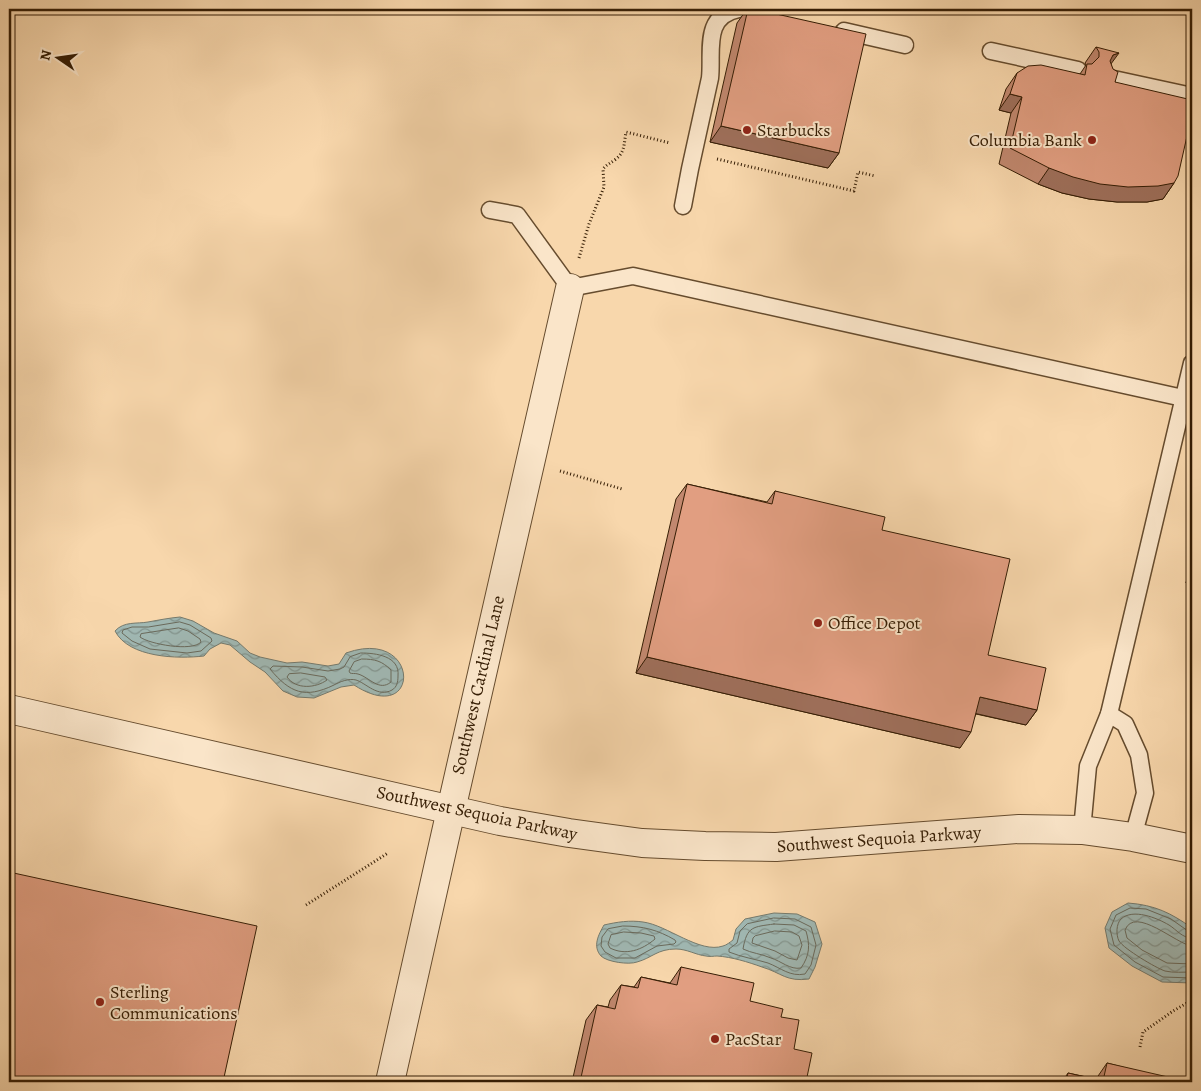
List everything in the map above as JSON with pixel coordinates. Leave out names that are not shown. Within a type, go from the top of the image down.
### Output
[{"type":"street","name":"Southwest Cardinal Lane","points":[[390,1082],[529,462],[570,288]]},
{"type":"street","name":"Southwest Sequoia Parkway","points":[[9,709],[500,822],[642,843],[776,847],[1019,829],[1082,830],[1133,837],[1192,849]]},
{"type":"lane","points":[[683,206],[710,78],[710,42],[717,21],[729,11],[739,9],[756,11]]},
{"type":"lane","points":[[830,28],[905,46]]},
{"type":"lane","points":[[990,50],[1078,70]]},
{"type":"lane","points":[[1109,78],[1192,96]]},
{"type":"lane","points":[[490,210],[517,215],[570,288],[633,276],[1188,400]]},
{"type":"lane","points":[[1082,830],[1088,766],[1109,714],[1188,400],[1192,363]]},
{"type":"lane","points":[[1109,714],[1126,724],[1139,755],[1145,793],[1133,837]]},
{"type":"path","points":[[529,462],[622,489]]},
{"type":"path","points":[[306,904],[388,853]]},
{"type":"path","points":[[1140,1047],[1144,1032],[1192,1000]]},
{"type":"water","points":[[180,617],[193,621],[214,633],[237,641],[250,653],[287,663],[302,662],[328,666],[339,664],[346,653],[371,648],[388,653],[399,663],[404,675],[401,687],[392,695],[376,695],[354,685],[341,687],[314,698],[297,697],[283,691],[265,672],[230,645],[221,643],[210,649],[204,656],[168,657],[142,652],[131,647],[115,631],[126,624]]},
{"type":"water","points":[[1128,903],[1162,911],[1192,928],[1192,983],[1162,982],[1132,966],[1109,948],[1105,928],[1112,912]]},
{"type":"water","points":[[774,913],[797,914],[815,922],[822,944],[809,979],[789,978],[769,969],[740,960],[702,955],[680,949],[664,950],[642,960],[629,963],[608,960],[601,956],[597,948],[597,940],[604,925],[628,921],[652,924],[704,946],[723,946],[733,940],[736,929],[745,919]]},
{"type":"building","points":[[748,9],[866,34],[839,153],[721,126]]},
{"type":"building","name":"Columbia Bank","points":[[1096,47],[1119,53],[1113,55],[1110,61],[1113,69],[1118,72],[1115,82],[1192,100],[1192,114],[1178,176],[1174,183],[1158,186],[1128,187],[1100,184],[1049,168],[1010,148],[1022,97],[1010,94],[1017,73],[1028,66],[1041,65],[1085,75],[1087,64],[1092,64],[1099,57]]},
{"type":"building","name":"Office Depot","points":[[687,484],[772,504],[775,491],[885,517],[882,530],[1010,559],[988,655],[1046,668],[1037,710],[980,697],[971,732],[647,657]]},
{"type":"building","points":[[9,872],[257,926],[223,1082],[9,1082]]},
{"type":"building","points":[[681,967],[754,983],[750,1001],[783,1009],[781,1017],[799,1020],[794,1049],[812,1053],[806,1082],[580,1082],[597,1005],[615,1009],[621,985],[638,988],[641,977],[677,985]]},
{"type":"building","points":[[1107,1063],[1181,1080],[1180,1082],[1066,1082],[1068,1073],[1103,1081]]},
{"type":"place","name":"Starbucks","points":[[747,130]]},
{"type":"place","name":"Columbia Bank","points":[[1092,140]]},
{"type":"place","name":"Office Depot","points":[[818,623]]},
{"type":"place","name":"Sterling Communications","points":[[100,1002]]},
{"type":"place","name":"PacStar","points":[[715,1039]]}]
